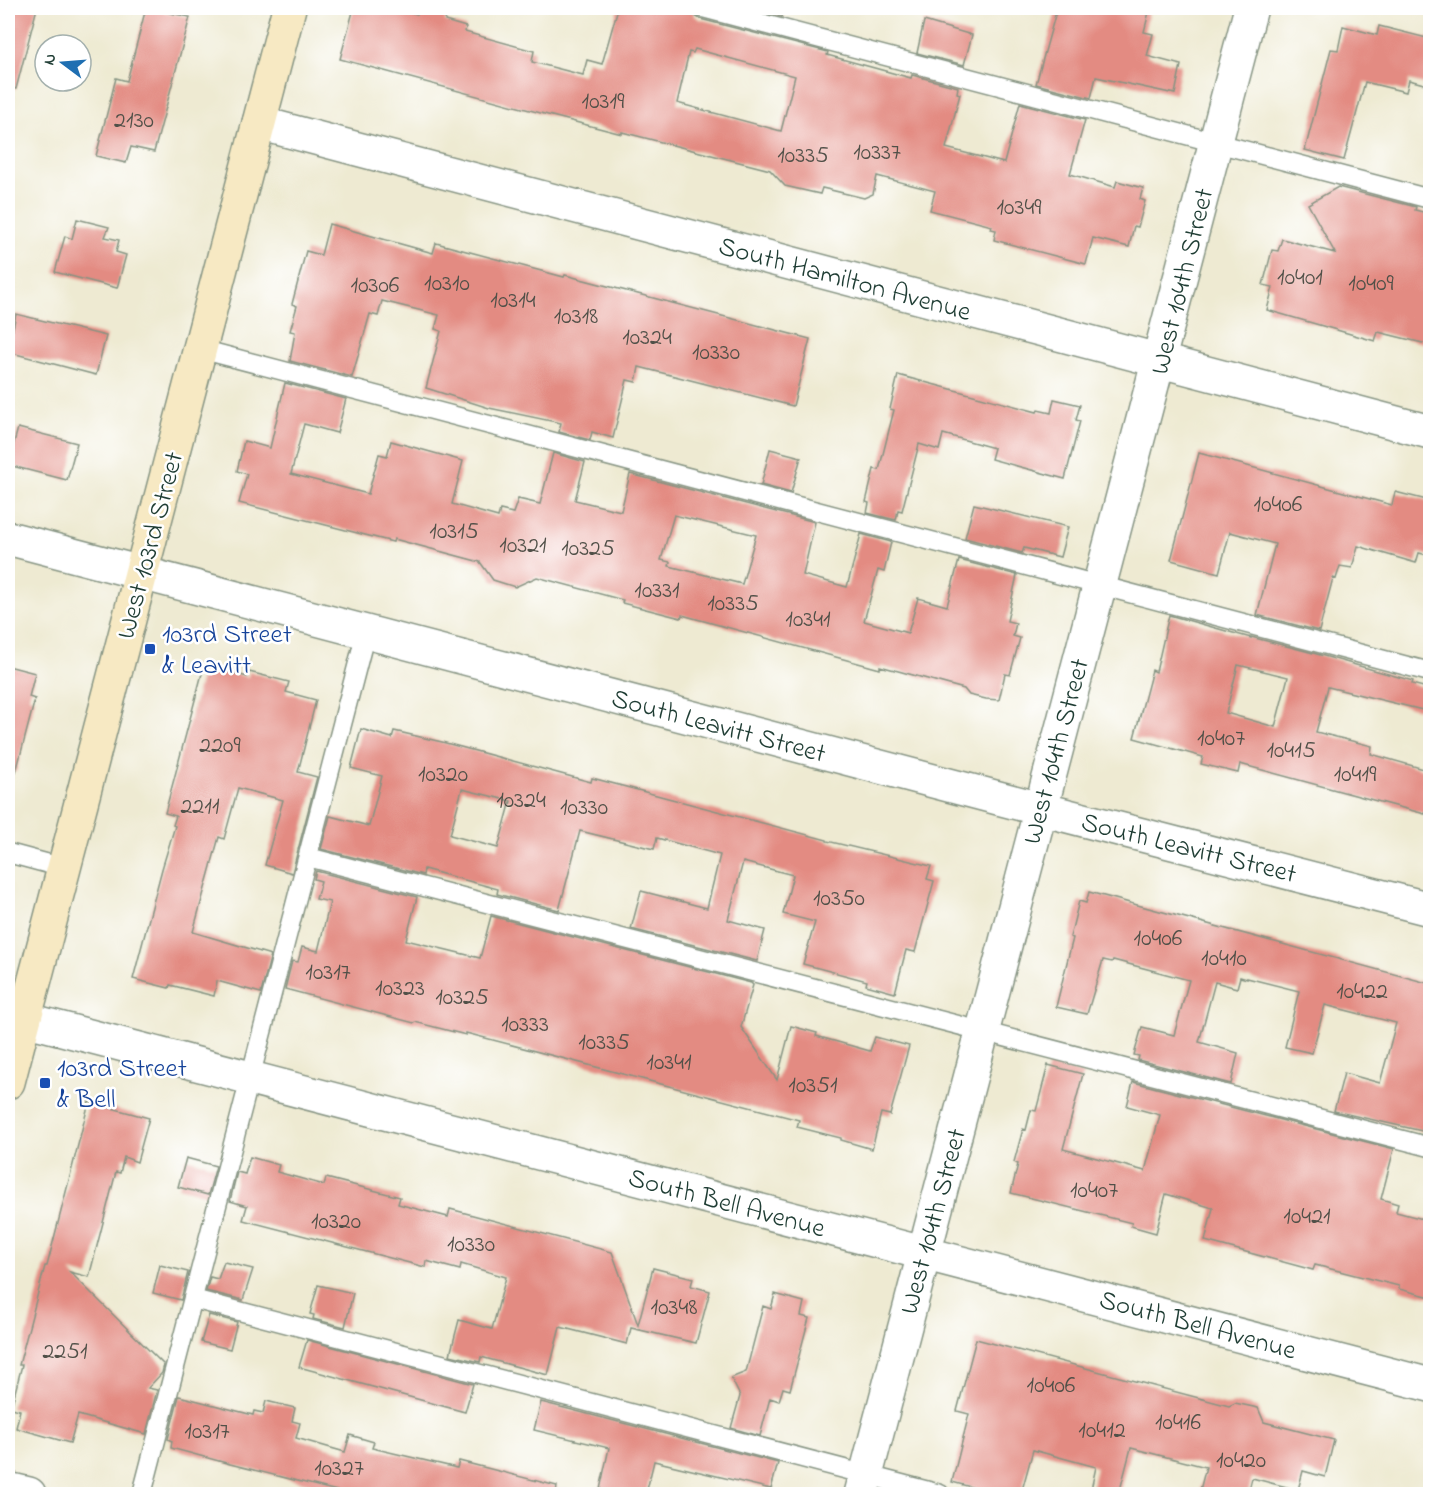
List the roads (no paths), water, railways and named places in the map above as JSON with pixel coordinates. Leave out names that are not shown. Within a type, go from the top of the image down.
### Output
[{"type":"main road","name":"West 103rd Street","points":[[8,1082],[289,8]]},
{"type":"street","name":"West 104th Street","points":[[863,1485],[981,1031],[1161,360],[1251,8]]},
{"type":"street","name":"South Hamilton Avenue","points":[[259,123],[1431,432]]},
{"type":"street","name":"South Leavitt Street","points":[[8,538],[1040,809],[1431,909]]},
{"type":"street","name":"South Bell Avenue","points":[[24,1018],[1431,1385]]},
{"type":"street","points":[[8,1489],[29,1494]]},
{"type":"lane","points":[[703,8],[1431,199]]},
{"type":"lane","points":[[200,349],[1431,672]]},
{"type":"lane","points":[[142,1494],[366,632]]},
{"type":"lane","points":[[8,853],[64,868]]},
{"type":"lane","points":[[308,857],[1431,1147]]},
{"type":"lane","points":[[193,1299],[863,1485],[940,1494]]},
{"type":"place","name":"103rd Street & Leavitt","points":[[150,649]]},
{"type":"place","name":"103rd Street & Bell","points":[[45,1083]]}]
